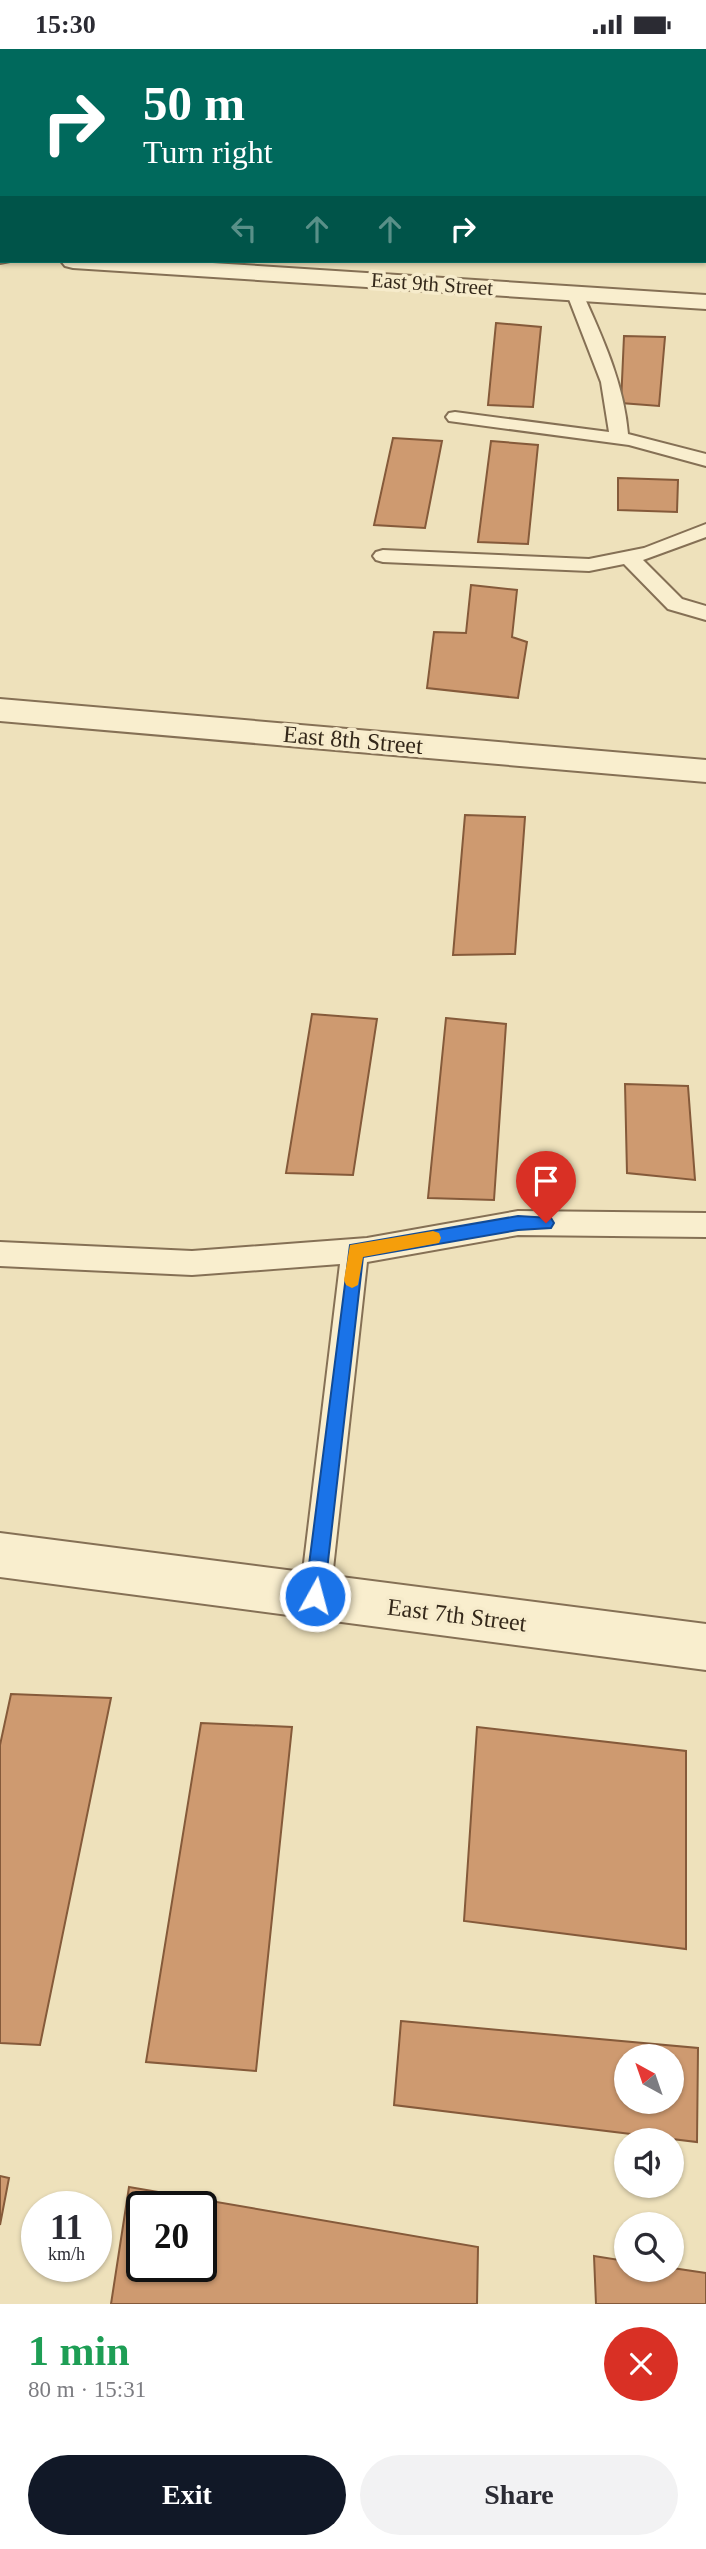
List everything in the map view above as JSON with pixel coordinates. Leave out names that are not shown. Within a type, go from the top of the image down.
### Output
[{"type":"street","name":"East 9th Street","points":[[103,263],[706,303]]},
{"type":"street","name":"East 8th Street","points":[[0,710],[706,771]]},
{"type":"street","name":"East 7th Street","points":[[0,1555],[706,1647]]},
{"type":"lane","points":[[575,294],[601,356],[618,410],[619,438]]},
{"type":"lane","points":[[455,417],[619,438],[706,460]]},
{"type":"lane","points":[[383,556],[589,565],[649,553],[706,530]]},
{"type":"lane","points":[[628,557],[675,604],[706,613]]},
{"type":"lane","points":[[0,1254],[192,1263],[355,1251],[518,1223],[706,1225]]},
{"type":"lane","points":[[315,1596],[355,1251]]},
{"type":"building","points":[[496,323],[541,327],[533,407],[488,405]]},
{"type":"building","points":[[624,336],[665,337],[659,406],[621,403]]},
{"type":"building","points":[[393,438],[442,441],[425,528],[374,525]]},
{"type":"building","points":[[491,441],[538,445],[528,544],[478,542]]},
{"type":"building","points":[[618,478],[678,480],[677,512],[618,510]]},
{"type":"building","points":[[471,585],[517,590],[512,637],[527,642],[518,698],[427,688],[434,632],[466,633]]},
{"type":"building","points":[[465,815],[525,817],[515,954],[453,955]]},
{"type":"building","points":[[312,1014],[377,1019],[353,1175],[286,1173]]},
{"type":"building","points":[[446,1018],[506,1024],[494,1200],[428,1198]]},
{"type":"building","points":[[625,1084],[688,1086],[695,1180],[627,1173]]},
{"type":"building","points":[[11,1694],[111,1698],[40,2045],[0,2043],[0,1745]]},
{"type":"building","points":[[201,1723],[292,1727],[256,2071],[146,2062]]},
{"type":"building","points":[[477,1727],[686,1751],[686,1949],[464,1921]]},
{"type":"building","points":[[401,2021],[654,2044],[614,2044],[614,2114],[684,2114],[684,2047],[698,2048],[697,2142],[684,2140],[684,2128],[614,2128],[614,2132],[394,2105]]},
{"type":"building","points":[[0,2176],[9,2178],[0,2225]]},
{"type":"building","points":[[129,2187],[152,2191],[128,2191]]},
{"type":"building","points":[[217,2202],[478,2247],[477,2304],[111,2304],[126,2206],[126,2282],[217,2282]]},
{"type":"building","points":[[594,2256],[614,2259],[614,2282],[684,2282],[684,2270],[706,2273],[706,2304],[596,2304]]},
{"type":"slow traffic","points":[[352,1280],[355,1251],[433,1238]]},
{"type":"route","points":[[315,1596],[355,1251],[518,1223],[546,1223]]}]
